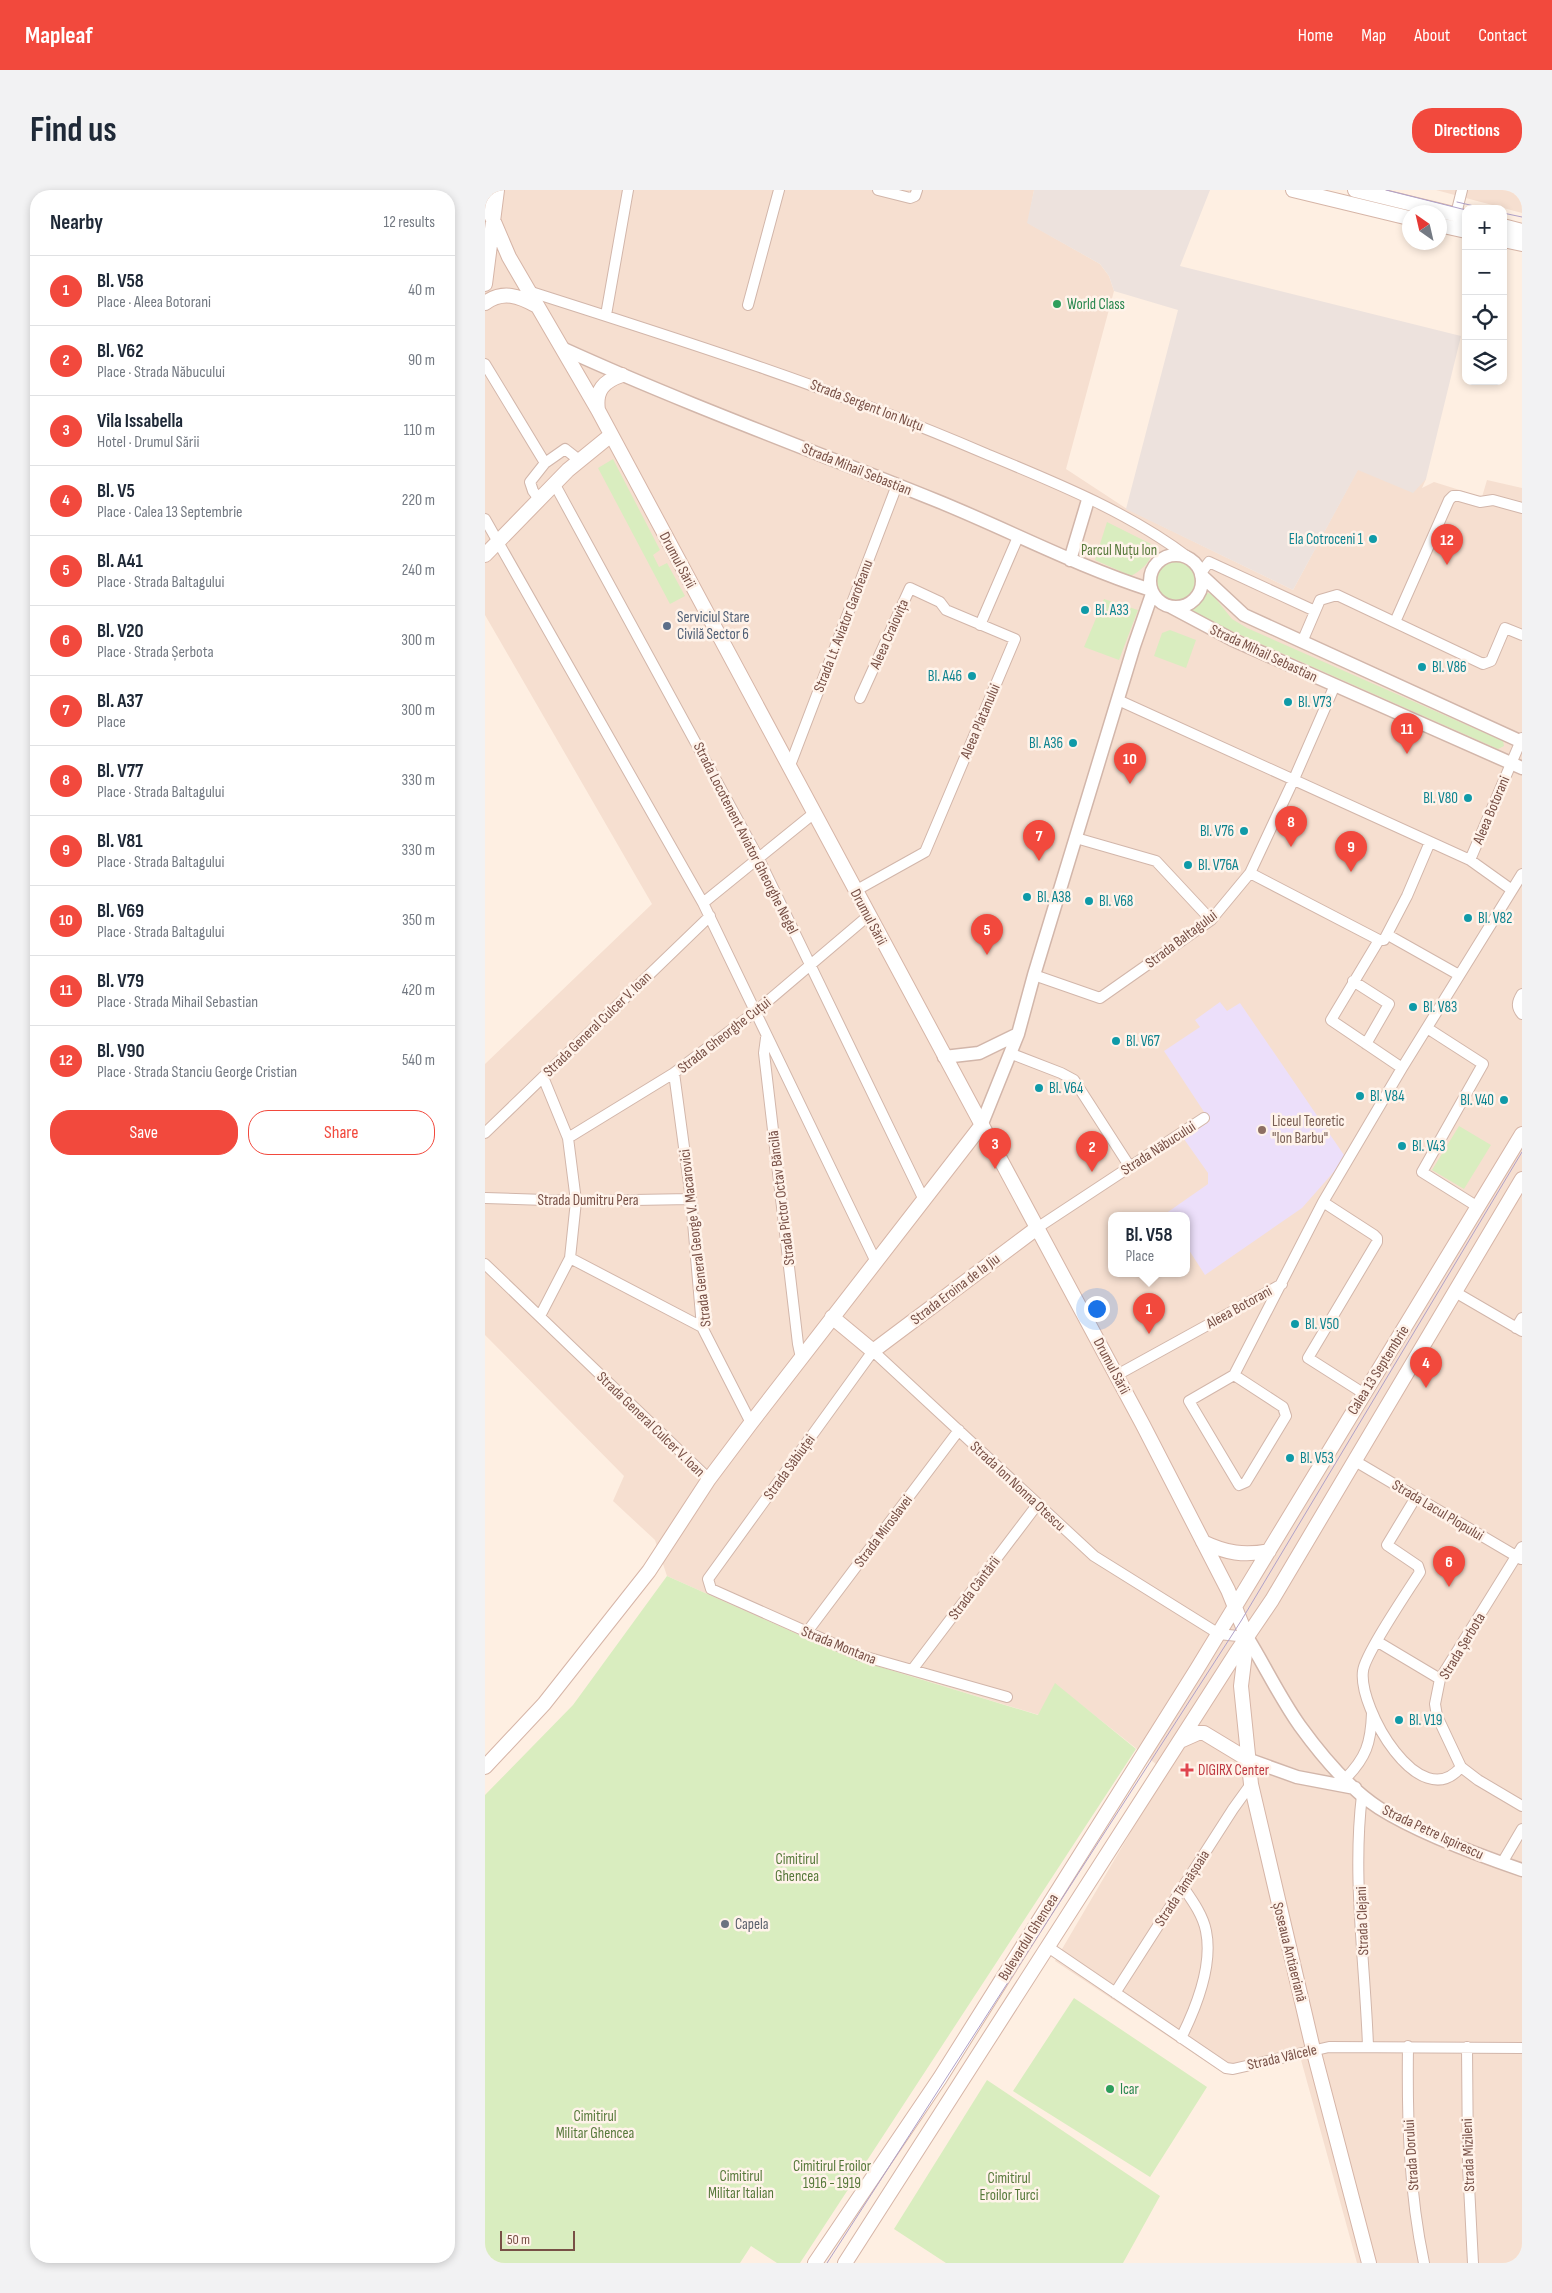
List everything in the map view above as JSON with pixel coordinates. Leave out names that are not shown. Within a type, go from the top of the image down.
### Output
[{"type":"main road","points":[[485,284],[497,190]]},
{"type":"main road","points":[[1293,190],[1402,216]]},
{"type":"main road","points":[[1355,190],[1456,223]]},
{"type":"main road","name":"Drumul Sării","points":[[485,201],[502,244],[598,410],[813,814],[1117,1375],[1203,1542],[1235,1607],[1247,1637]]},
{"type":"main road","points":[[1507,227],[1522,231]]},
{"type":"main road","points":[[1507,241],[1522,244]]},
{"type":"main road","points":[[485,303],[499,296],[508,295],[525,299],[537,306]]},
{"type":"main road","points":[[598,410],[597,397],[601,387],[609,380],[622,375]]},
{"type":"main road","points":[[485,546],[579,460],[611,435]]},
{"type":"main road","points":[[485,555],[496,536]]},
{"type":"main road","points":[[485,1768],[550,1697],[646,1576],[709,1479],[981,1126]]},
{"type":"main road","name":"Calea 13 Septembrie","points":[[1235,1607],[1363,1393],[1522,1134]]},
{"type":"main road","name":"Calea 13 Septembrie","points":[[1247,1637],[1272,1600],[1522,1179]]},
{"type":"main road","name":"Strada Eroina de la Jiu","points":[[873,1351],[1037,1228]]},
{"type":"main road","name":"Strada Ion Nonna Otescu","points":[[833,1317],[873,1351]]},
{"type":"main road","points":[[1203,1542],[1227,1552],[1243,1554],[1269,1550]]},
{"type":"main road","name":"Bulevardul Ghencea","points":[[815,2263],[945,2068],[1235,1607]]},
{"type":"main road","name":"Bulevardul Ghencea","points":[[845,2263],[1247,1637]]},
{"type":"main road","name":"Șoseaua Antiaeriană","points":[[1247,1637],[1240,1676],[1251,1784],[1313,2049],[1369,2263]]},
{"type":"main road","points":[[1179,1741],[1198,1733],[1204,1733],[1247,1759]]},
{"type":"main road","points":[[945,2068],[963,2079]]},
{"type":"street","points":[[606,315],[628,190]]},
{"type":"street","points":[[748,306],[779,190]]},
{"type":"street","points":[[878,190],[910,198],[915,196],[917,190]]},
{"type":"street","points":[[1456,223],[1462,190]]},
{"type":"street","name":"Strada Sergent Ion Nuțu","points":[[528,290],[763,366],[898,416],[1053,482],[1161,538],[1189,558]]},
{"type":"street","name":"Strada Mihail Sebastian","points":[[564,349],[622,375],[897,485],[1070,560],[1152,592]]},
{"type":"street","points":[[485,364],[545,463]]},
{"type":"street","points":[[539,498],[533,492],[530,482],[545,463],[565,449],[579,460]]},
{"type":"street","name":"Strada Locotenent Aviator Gheorghe Negel","points":[[554,483],[758,857],[924,1200]]},
{"type":"street","name":"Strada Lt. Aviator Garofeanu","points":[[789,768],[897,485]]},
{"type":"street","points":[[1395,622],[1449,500],[1459,496],[1480,502],[1493,500],[1522,508]]},
{"type":"street","points":[[1070,560],[1088,500]]},
{"type":"street","points":[[485,519],[710,916],[766,1037],[876,1262]]},
{"type":"street","points":[[980,624],[1017,537]]},
{"type":"street","points":[[981,1126],[1018,1034],[1034,975],[1118,700],[1145,613],[1152,592],[1150,577],[1157,562],[1173,555],[1189,558],[1201,574],[1202,584],[1195,599],[1180,607],[1153,608],[1145,613]]},
{"type":"street","points":[[1201,574],[1209,562],[1315,611]]},
{"type":"street","name":"Strada Mihail Sebastian","points":[[1201,574],[1237,611],[1522,740]]},
{"type":"street","name":"Aleea Craiovița","points":[[860,698],[910,588],[940,602],[946,610],[980,624]]},
{"type":"street","points":[[1152,592],[1168,606]]},
{"type":"street","points":[[1302,642],[1320,600],[1337,595],[1483,664],[1491,661],[1505,628],[1521,634]]},
{"type":"street","name":"Strada Mihail Sebastian","points":[[1168,606],[1233,640],[1517,766]]},
{"type":"street","name":"Aleea Platanului","points":[[855,891],[925,852],[1015,639],[980,624]]},
{"type":"street","name":"Strada Baltagului","points":[[1034,975],[1100,998],[1213,917],[1250,873],[1335,685]]},
{"type":"street","points":[[1118,700],[1470,860]]},
{"type":"street","name":"Aleea Botorani","points":[[1512,890],[1470,860],[1517,766],[1522,740]]},
{"type":"street","points":[[703,903],[813,814]]},
{"type":"street","points":[[1076,838],[1156,861],[1213,917]]},
{"type":"street","points":[[1402,1068],[1331,1020],[1353,981],[1383,938],[1430,842]]},
{"type":"street","points":[[1250,873],[1459,975]]},
{"type":"street","name":"Aleea Botorani","points":[[1117,1375],[1282,1284],[1323,1202],[1402,1068],[1522,874]]},
{"type":"street","name":"Strada General Culcer V. Ioan","points":[[485,1133],[710,916]]},
{"type":"street","name":"Strada Gheorghe Cuțui","points":[[568,1138],[674,1073],[755,1012],[868,916]]},
{"type":"street","points":[[1353,981],[1389,1004],[1367,1044]]},
{"type":"street","points":[[1522,994],[1518,1002],[1518,1009],[1522,1014]]},
{"type":"street","points":[[1427,1028],[1483,1064],[1422,1172],[1478,1207]]},
{"type":"street","points":[[945,1057],[979,1053],[1018,1034]]},
{"type":"street","name":"Strada Pictor Octav Băncilă","points":[[766,1037],[764,1053],[801,1358]]},
{"type":"street","points":[[1011,1054],[1055,1070],[1074,1080],[1130,1167]]},
{"type":"street","name":"Strada General George V. Macarovici","points":[[674,1073],[691,1199],[703,1327],[751,1423]]},
{"type":"street","points":[[540,1316],[570,1258],[576,1201],[568,1138],[543,1077]]},
{"type":"street","name":"Strada Năbucului","points":[[1037,1228],[1204,1118]]},
{"type":"street","name":"Strada Dumitru Pera","points":[[485,1198],[576,1201],[691,1199]]},
{"type":"street","points":[[1323,1202],[1374,1235],[1377,1238],[1377,1242],[1308,1358],[1363,1393]]},
{"type":"street","points":[[570,1258],[703,1327]]},
{"type":"street","name":"Strada General Culcer V. Ioan","points":[[485,1264],[709,1479]]},
{"type":"street","points":[[1235,1375],[1283,1407],[1286,1416],[1246,1482],[1242,1484],[1236,1482],[1189,1401],[1235,1375],[1282,1284]]},
{"type":"street","points":[[1455,1292],[1519,1329],[1522,1318]]},
{"type":"street","name":"Strada Ion Nonna Otescu","points":[[873,1351],[1094,1556],[1219,1634]]},
{"type":"street","name":"Strada Săbiuței","points":[[708,1584],[708,1579],[873,1351]]},
{"type":"street","name":"Strada Miroslavei","points":[[807,1632],[959,1430]]},
{"type":"street","name":"Strada Lacul Plopului","points":[[1355,1460],[1519,1558]]},
{"type":"street","points":[[1416,1497],[1387,1545],[1418,1566],[1420,1572],[1363,1666],[1362,1674],[1366,1697],[1372,1713],[1389,1743],[1405,1763],[1421,1776],[1429,1779],[1445,1779],[1461,1767]]},
{"type":"street","name":"Strada Cântării","points":[[911,1670],[1037,1505]]},
{"type":"street","name":"Strada Șerbota","points":[[1522,1547],[1519,1558],[1440,1679],[1435,1704],[1437,1716],[1461,1767],[1478,1780],[1522,1806]]},
{"type":"street","name":"Strada Montana","points":[[708,1584],[711,1589],[859,1655],[1007,1697]]},
{"type":"street","points":[[1219,1634],[1247,1637]]},
{"type":"street","name":"Strada Petre Ispirescu","points":[[1247,1637],[1300,1726],[1354,1787],[1395,1817],[1522,1870]]},
{"type":"street","points":[[1378,1642],[1440,1679]]},
{"type":"street","points":[[1247,1759],[1297,1777],[1354,1787],[1359,1765],[1370,1741],[1372,1713]]},
{"type":"street","name":"Strada Tămășoaia","points":[[1115,1993],[1251,1784]]},
{"type":"street","name":"Strada Clejani","points":[[1354,1787],[1360,1815],[1360,1893],[1368,2046]]},
{"type":"street","points":[[1502,1863],[1522,1829]]},
{"type":"street","points":[[1181,2038],[1204,1974],[1207,1941],[1202,1920],[1183,1887]]},
{"type":"street","name":"Strada Vâlcele","points":[[1048,1948],[1221,2065],[1233,2069],[1313,2049],[1368,2046],[1522,2048]]},
{"type":"street","name":"Strada Dorului","points":[[1408,2046],[1411,2174],[1417,2232],[1424,2263]]},
{"type":"street","name":"Strada Mizileni","points":[[1467,2048],[1468,2166],[1473,2263]]},
{"type":"shaded area","points":[[485,190],[1034,190],[1028,223],[1100,264],[1109,276],[1114,291],[1066,469],[1127,509],[1293,590],[1358,469],[1426,479],[1422,488],[1434,482],[1482,497],[1487,480],[1522,488],[1522,2263],[1357,2263],[1298,2049],[1217,2069],[1055,1961],[1166,1772],[1055,1684],[1039,1715],[851,1658],[667,1576],[655,1540],[613,1501],[624,1476],[485,1335],[485,1064],[652,904],[485,615]]},
{"type":"shaded area","points":[[1034,190],[1210,190],[1180,266],[1461,336],[1426,479],[1413,493],[1358,470],[1293,590],[1126,509],[1178,310],[1114,291],[1109,276],[1100,264],[1027,223]]},
{"type":"shaded area","points":[[1436,190],[1522,190],[1522,213],[1507,209],[1507,205],[1492,205]]},
{"type":"shaded area","name":"Liceul Teoretic \"Ion Barbu\"","points":[[1220,1002],[1227,1011],[1240,1003],[1346,1158],[1302,1208],[1205,1275],[1190,1252],[1190,1212],[1168,1212],[1208,1184],[1208,1173],[1184,1139],[1210,1121],[1164,1051],[1200,1027],[1195,1020]]},
{"type":"green space","points":[[613,459],[660,550],[653,555],[659,567],[667,563],[685,596],[670,604],[598,468]]},
{"type":"green space","name":"Parcul Nuțu Ion","points":[[1107,522],[1151,544],[1152,554],[1150,559],[1131,576],[1095,560]]},
{"type":"green space","points":[[1176,562],[1189,568],[1195,581],[1189,594],[1176,600],[1163,594],[1157,581],[1163,568]]},
{"type":"green space","points":[[1207,593],[1212,594],[1232,619],[1247,628],[1503,741],[1504,746],[1498,749],[1193,614],[1191,609]]},
{"type":"green space","points":[[1104,599],[1138,610],[1119,660],[1084,647]]},
{"type":"green space","points":[[1170,630],[1196,640],[1186,668],[1154,656],[1162,633]]},
{"type":"green space","points":[[1459,1126],[1491,1145],[1464,1189],[1432,1170]]},
{"type":"green space","name":"Cimitirul Ghencea","points":[[667,1576],[851,1658],[1038,1715],[1055,1683],[1136,1749],[800,2263],[777,2263],[751,2246],[740,2263],[485,2263],[485,1795],[573,1705]]},
{"type":"green space","name":"Icar","points":[[1074,1998],[1207,2087],[1150,2177],[1013,2091]]},
{"type":"green space","name":"Cimitirul Eroilor Turci","points":[[987,2080],[1160,2196],[1123,2263],[946,2263],[894,2229]]},
{"type":"tram line","points":[[1386,190],[1462,209]]},
{"type":"tram line","points":[[1457,202],[1470,205]]},
{"type":"tram line","points":[[1507,214],[1522,217]]},
{"type":"tram line","points":[[827,2263],[1241,1621],[1522,1152]]},
{"type":"place","name":"World Class","points":[[1057,304]]},
{"type":"place","name":"Ela Cotroceni 1","points":[[1373,539]]},
{"type":"place","name":"Bl. V90","points":[[1447,565]]},
{"type":"place","name":"Bl. A33","points":[[1085,610]]},
{"type":"place","name":"Serviciul Stare Civilă Sector 6","points":[[667,626]]},
{"type":"place","name":"Bl. V86","points":[[1422,667]]},
{"type":"place","name":"Bl. A46","points":[[972,676]]},
{"type":"place","name":"Bl. V73","points":[[1288,702]]},
{"type":"place","name":"Bl. A36","points":[[1073,743]]},
{"type":"place","name":"Bl. V79","points":[[1407,754]]},
{"type":"place","name":"Bl. V69","points":[[1130,784]]},
{"type":"place","name":"Bl. V80","points":[[1468,798]]},
{"type":"place","name":"Bl. V76","points":[[1244,831]]},
{"type":"place","name":"Bl. V77","points":[[1291,847]]},
{"type":"place","name":"Bl. A37","points":[[1039,861]]},
{"type":"place","name":"Bl. V76A","points":[[1188,865]]},
{"type":"place","name":"Bl. V81","points":[[1351,872]]},
{"type":"place","name":"Bl. A38","points":[[1027,897]]},
{"type":"place","name":"Bl. V68","points":[[1089,901]]},
{"type":"place","name":"Bl. V82","points":[[1468,918]]},
{"type":"place","name":"Bl. A41","points":[[987,955]]},
{"type":"place","name":"Bl. V83","points":[[1413,1007]]},
{"type":"place","name":"Bl. V67","points":[[1116,1041]]},
{"type":"place","name":"Bl. V64","points":[[1039,1088]]},
{"type":"place","name":"Bl. V84","points":[[1360,1096]]},
{"type":"place","name":"Bl. V40","points":[[1504,1100]]},
{"type":"place","name":"Liceul Teoretic \"Ion Barbu\"","points":[[1262,1130]]},
{"type":"place","name":"Bl. V43","points":[[1402,1146]]},
{"type":"place","name":"Vila Issabella","points":[[995,1169]]},
{"type":"place","name":"Bl. V62","points":[[1092,1172]]},
{"type":"place","name":"Bl. V50","points":[[1295,1324]]},
{"type":"place","name":"Bl. V58","points":[[1149,1334]]},
{"type":"place","name":"Bl. V5","points":[[1426,1388]]},
{"type":"place","name":"Bl. V53","points":[[1290,1458]]},
{"type":"place","name":"Bl. V20","points":[[1449,1587]]},
{"type":"place","name":"Bl. V19","points":[[1399,1720]]},
{"type":"place","name":"DIGIRX Center","points":[[1187,1770]]},
{"type":"place","name":"Capela","points":[[725,1924]]},
{"type":"place","name":"Icar","points":[[1110,2089]]},
{"type":"park label","name":"Cimitirul Militar Ghencea","points":[[595,2124]]},
{"type":"park label","name":"Cimitirul Eroilor 1916 - 1919","points":[[832,2174]]},
{"type":"park label","name":"Cimitirul Militar Italian","points":[[741,2184]]}]
